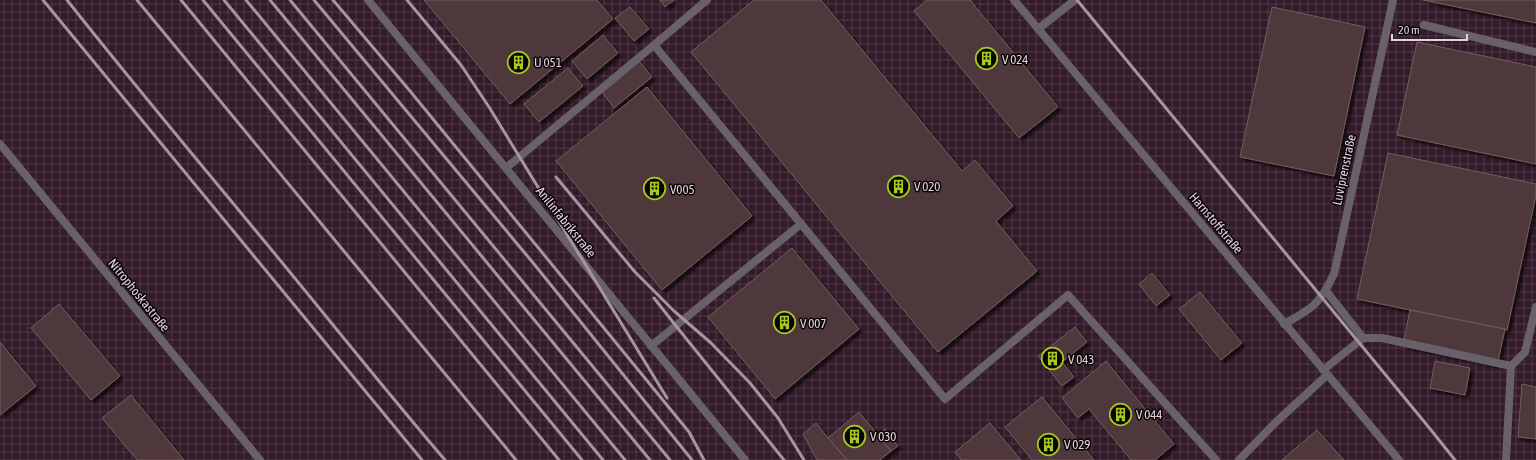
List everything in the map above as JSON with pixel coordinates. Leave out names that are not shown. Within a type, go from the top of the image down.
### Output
[{"type":"street","name":"Anilinfabrikstraße","points":[[368,0],[745,460]]},
{"type":"street","points":[[506,168],[708,0]]},
{"type":"street","name":"Harnstoffstraße","points":[[1014,0],[1399,460]]},
{"type":"street","points":[[1038,29],[1075,0]]},
{"type":"street","name":"Luviprenstraße","points":[[1284,324],[1309,310],[1322,298],[1334,274],[1393,0]]},
{"type":"street","points":[[1424,25],[1536,52]]},
{"type":"street","points":[[654,45],[945,399],[1068,295],[1216,460]]},
{"type":"street","name":"Nitrophoskastraße","points":[[0,144],[260,460]]},
{"type":"street","points":[[651,346],[801,224]]},
{"type":"street","points":[[1326,291],[1363,338]]},
{"type":"street","points":[[1506,460],[1511,366],[1525,352],[1536,307]]},
{"type":"street","points":[[1239,460],[1325,373],[1363,338],[1382,338],[1511,366]]},
{"type":"shaded area","points":[[0,0],[1536,0],[1536,460],[0,460]]},
{"type":"building","name":"U 051","points":[[424,0],[597,0],[613,19],[510,104]]},
{"type":"building","points":[[660,0],[674,0],[665,7]]},
{"type":"building","name":"V 020","points":[[754,0],[821,0],[962,171],[975,160],[1013,206],[996,221],[1037,271],[938,352],[691,52]]},
{"type":"building","name":"V 024","points":[[927,0],[970,0],[1058,107],[1019,138],[914,11]]},
{"type":"building","points":[[1423,0],[1536,0],[1536,23]]},
{"type":"building","points":[[630,7],[649,29],[634,41],[615,18]]},
{"type":"building","points":[[1272,7],[1365,27],[1334,176],[1240,157]]},
{"type":"building","points":[[603,35],[618,53],[587,79],[572,61]]},
{"type":"building","points":[[1417,42],[1536,67],[1536,164],[1397,135]]},
{"type":"building","points":[[639,61],[652,77],[614,108],[602,92]]},
{"type":"building","points":[[568,68],[583,86],[539,122],[524,104]]},
{"type":"building","name":"V005","points":[[647,87],[752,216],[662,290],[556,161]]},
{"type":"building","points":[[1388,153],[1536,184],[1536,195],[1507,330],[1357,299]]},
{"type":"building","name":"V 007","points":[[792,248],[859,329],[775,399],[708,317]]},
{"type":"building","points":[[1152,273],[1170,295],[1156,306],[1139,284]]},
{"type":"building","points":[[1200,292],[1242,343],[1221,360],[1179,309]]},
{"type":"building","points":[[59,304],[120,376],[91,400],[31,328]]},
{"type":"building","points":[[1410,310],[1505,329],[1497,365],[1403,345]]},
{"type":"building","name":"V 043","points":[[1075,327],[1087,342],[1062,362],[1074,377],[1062,386],[1038,356]]},
{"type":"building","points":[[0,342],[36,386],[0,415]]},
{"type":"building","name":"V 044","points":[[1106,361],[1174,444],[1155,460],[1131,460],[1089,409],[1078,418],[1062,398]]},
{"type":"building","points":[[1435,361],[1470,368],[1465,395],[1430,388]]},
{"type":"building","points":[[1522,384],[1536,387],[1536,439],[1518,437]]},
{"type":"building","points":[[131,395],[184,460],[137,460],[102,418]]},
{"type":"building","name":"V 029","points":[[1042,397],[1094,460],[1032,460],[1005,427]]},
{"type":"building","name":"V 030","points":[[859,412],[891,451],[880,460],[847,460],[828,438]]},
{"type":"building","points":[[816,423],[847,460],[817,460],[803,434]]},
{"type":"building","points":[[990,423],[1021,460],[961,460],[955,452]]},
{"type":"building","points":[[885,429],[898,446],[891,451],[878,435]]},
{"type":"building","points":[[1317,430],[1344,460],[1282,460]]},
{"type":"railway","points":[[43,0],[422,460]]},
{"type":"railway","points":[[67,0],[158,113],[445,460]]},
{"type":"railway","points":[[137,0],[516,460]]},
{"type":"railway","points":[[181,0],[559,460]]},
{"type":"railway","points":[[203,0],[582,460]]},
{"type":"railway","points":[[224,0],[603,460]]},
{"type":"railway","points":[[246,0],[625,460]]},
{"type":"railway","points":[[270,0],[650,460]]},
{"type":"railway","points":[[290,0],[670,460]]},
{"type":"railway","points":[[314,0],[534,264],[692,460]]},
{"type":"railway","points":[[333,0],[410,91],[689,432],[704,460]]},
{"type":"railway","points":[[407,0],[461,65],[489,107],[667,398]]},
{"type":"railway","points":[[1077,0],[1455,460]]},
{"type":"railway","points":[[556,177],[635,272],[674,311],[711,343],[750,383],[778,418],[804,460]]},
{"type":"railway","points":[[654,298],[784,460]]},
{"type":"place","name":"V 024","points":[[986,59]]},
{"type":"place","name":"U 051","points":[[518,62]]},
{"type":"place","name":"V 020","points":[[899,186]]},
{"type":"place","name":"V005","points":[[654,189]]},
{"type":"place","name":"V 007","points":[[784,323]]},
{"type":"place","name":"V 043","points":[[1053,359]]},
{"type":"place","name":"V 044","points":[[1121,414]]},
{"type":"place","name":"V 030","points":[[855,436]]},
{"type":"place","name":"V 029","points":[[1049,444]]}]
